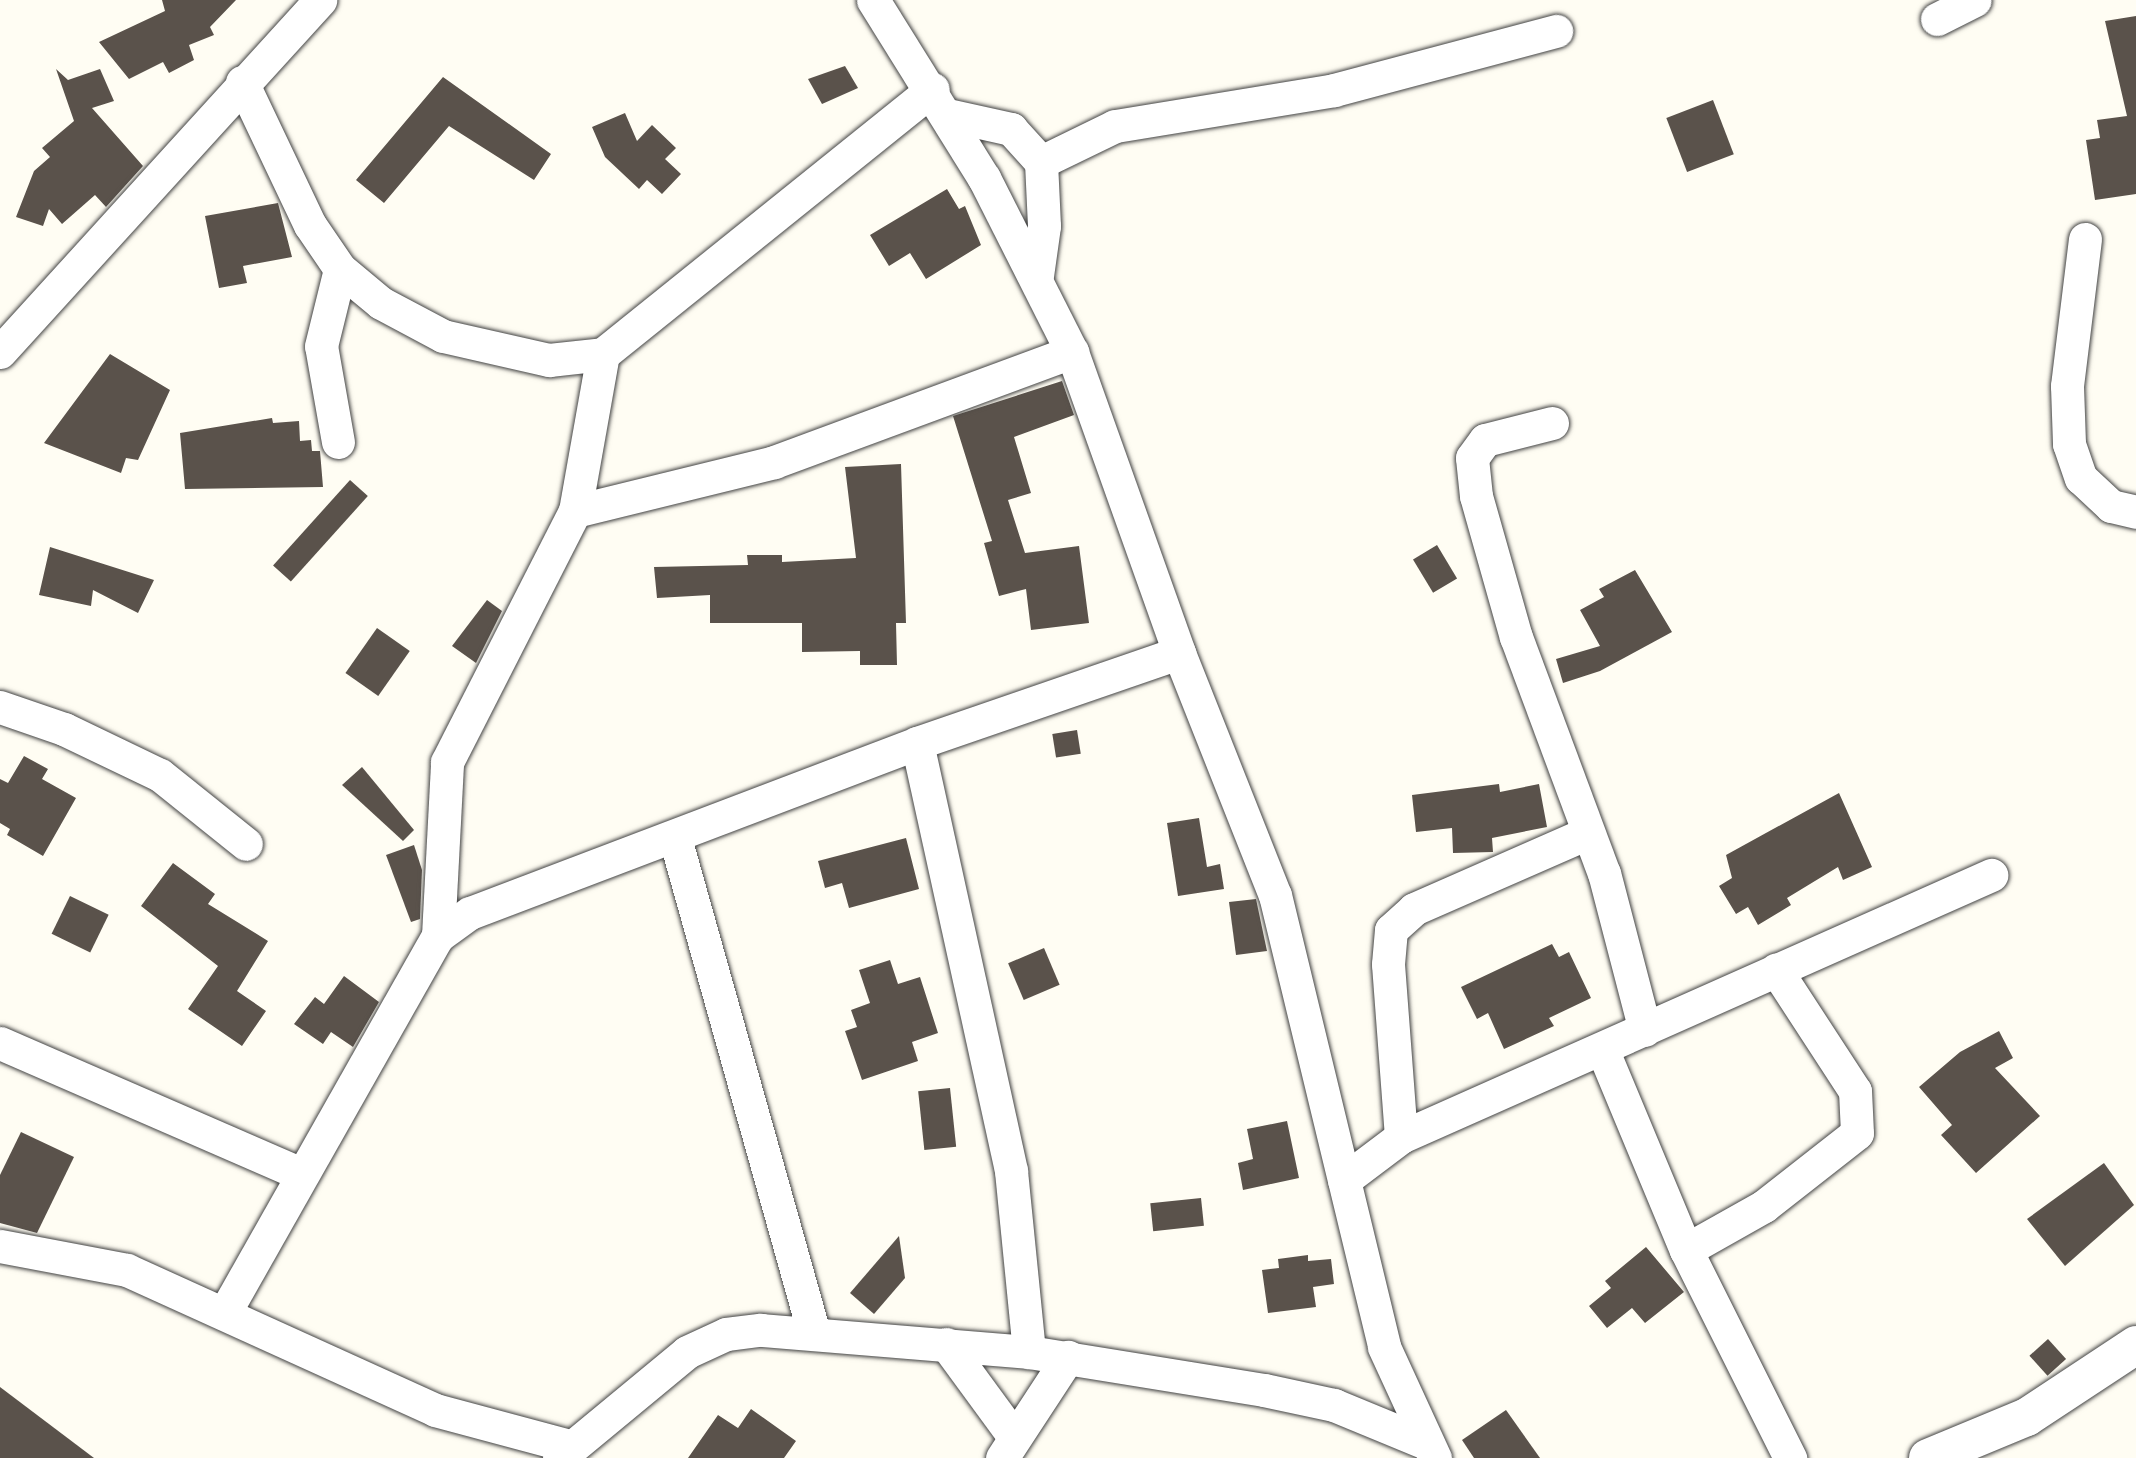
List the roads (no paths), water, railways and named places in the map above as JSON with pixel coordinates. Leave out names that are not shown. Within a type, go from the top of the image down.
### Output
[{"type":"street","points":[[0,352],[90,259],[242,82],[320,0]]},
{"type":"street","points":[[873,0],[941,102],[1037,276],[1072,352],[1179,653],[1275,895],[1384,1347],[1430,1451]]},
{"type":"street","points":[[1937,19],[1975,0]]},
{"type":"street","points":[[1041,162],[1115,126],[1334,90],[1556,32]]},
{"type":"street","points":[[242,82],[310,225],[340,269],[381,303],[443,336],[549,360],[603,354],[941,102]]},
{"type":"street","points":[[941,102],[1011,129],[1041,162],[1044,226],[1037,276]]},
{"type":"street","points":[[2085,239],[2067,386],[2069,444],[2081,478],[2111,506],[2136,512]]},
{"type":"street","points":[[338,442],[321,346],[340,269]]},
{"type":"street","points":[[575,511],[774,462],[1072,352]]},
{"type":"street","points":[[225,1312],[438,936],[447,762],[575,511],[603,354]]},
{"type":"street","points":[[1552,423],[1485,440],[1472,458],[1473,471],[1512,624],[1604,873],[1645,1030]]},
{"type":"street","points":[[438,936],[522,889],[675,838],[918,743],[1179,653]]},
{"type":"street","points":[[0,707],[64,729],[160,775],[246,844]]},
{"type":"street","points":[[918,743],[1011,1171],[1029,1352]]},
{"type":"street","points":[[1401,1137],[1388,974],[1391,930],[1414,909],[1587,833]]},
{"type":"street","points":[[675,838],[813,1330]]},
{"type":"street","points":[[1344,1180],[1401,1137],[1603,1051],[1776,970],[1991,875]]},
{"type":"street","points":[[1686,1250],[1764,1206],[1857,1133],[1855,1091],[1776,970]]},
{"type":"street","points":[[0,1043],[301,1174]]},
{"type":"street","points":[[1603,1051],[1686,1250],[1790,1458]]},
{"type":"street","points":[[0,1247],[127,1270],[225,1312],[435,1410],[564,1452],[687,1352],[726,1334],[813,1330],[1069,1357],[1334,1405],[1430,1451]]},
{"type":"street","points":[[946,1344],[1008,1447],[1069,1357]]},
{"type":"street","points":[[1928,1458],[2028,1417],[2136,1345]]}]
